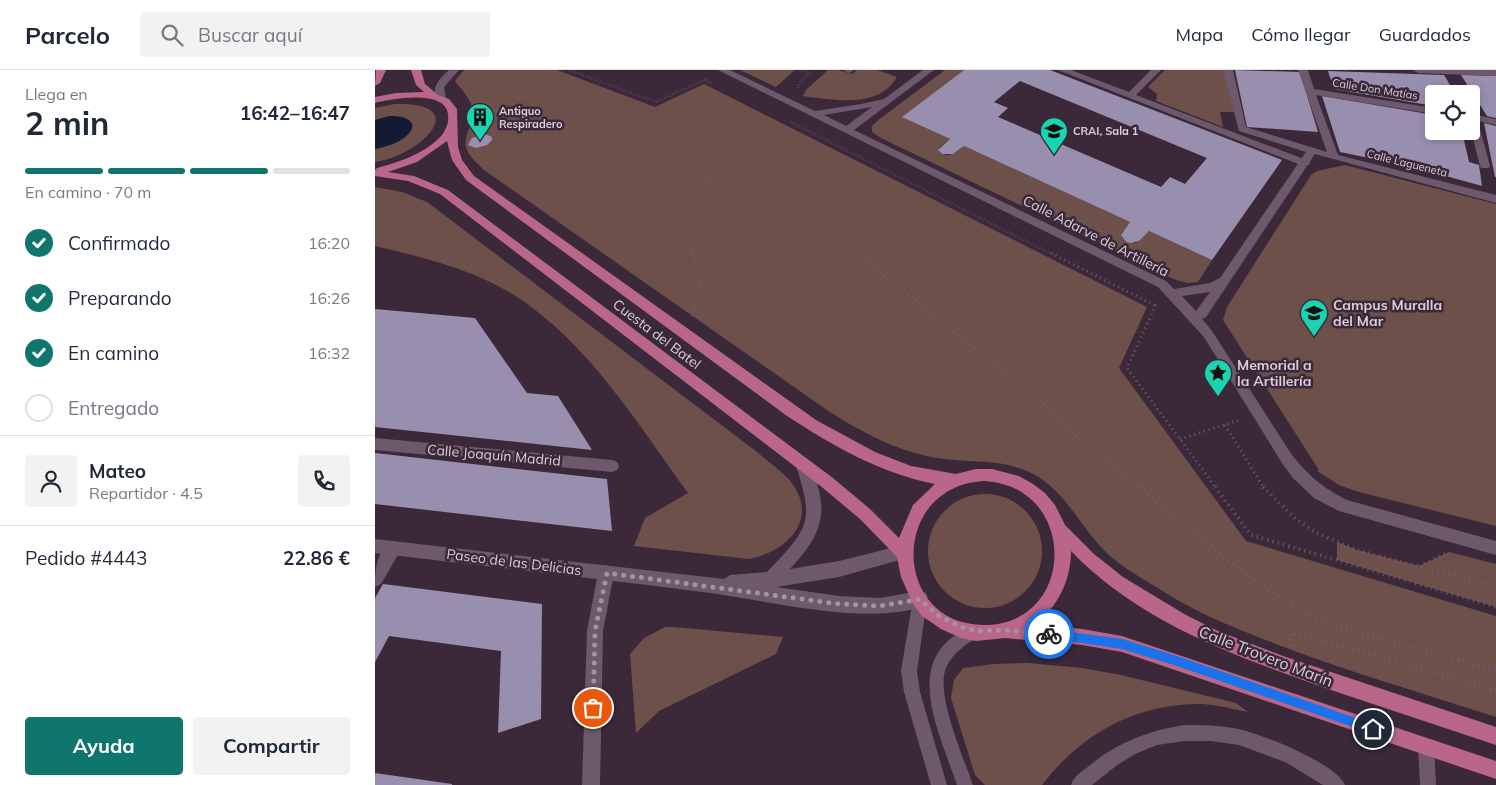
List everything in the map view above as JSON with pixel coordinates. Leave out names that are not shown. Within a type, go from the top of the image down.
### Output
[{"type":"main road","points":[[375,83],[381,70]]},
{"type":"main road","points":[[375,172],[397,166],[420,156],[438,143],[453,124],[452,110],[421,85],[416,70]]},
{"type":"main road","points":[[375,100],[405,94],[422,94],[439,98]]},
{"type":"main road","name":"Cuesta del Batel","points":[[453,124],[451,140],[454,154],[459,165],[470,178],[792,412],[831,438],[881,464],[925,476],[956,480]]},
{"type":"main road","name":"Cuesta del Batel","points":[[375,172],[410,178],[444,192],[848,498],[903,552]]},
{"type":"main road","points":[[1005,630],[1032,618],[1053,597],[1065,565],[1064,544],[1060,531],[1046,506],[1024,488],[997,478],[982,476],[956,480],[935,491],[918,507],[907,528],[903,552],[908,576],[920,599],[930,609],[950,623],[978,631],[1005,630],[1122,644],[1496,770]]},
{"type":"main road","name":"Calle Trovero Marín","points":[[1060,531],[1095,565],[1122,587],[1190,628],[1263,657],[1496,736]]},
{"type":"street","name":"Calle Adarve de Artillería","points":[[723,70],[1162,284],[1208,334],[1287,459],[1319,493],[1330,500],[1358,511],[1496,548]]},
{"type":"street","points":[[847,130],[929,70]]},
{"type":"street","points":[[1063,70],[1305,163]]},
{"type":"street","points":[[1129,96],[1156,70]]},
{"type":"street","points":[[1228,70],[1236,104]]},
{"type":"street","points":[[1303,70],[1334,157]]},
{"type":"street","points":[[1418,70],[1496,73]]},
{"type":"street","points":[[439,98],[439,89],[452,72]]},
{"type":"street","points":[[813,114],[874,104],[900,91]]},
{"type":"street","name":"Calle Don Matías","points":[[1311,91],[1425,110]]},
{"type":"street","name":"Calle Lagueneta","points":[[1236,104],[1242,129],[1334,157],[1496,198]]},
{"type":"street","points":[[1480,118],[1496,122]]},
{"type":"street","points":[[1478,140],[1485,166]]},
{"type":"street","points":[[1194,317],[1202,314],[1312,150]]},
{"type":"street","points":[[1173,294],[1186,289],[1212,288],[1227,277]]},
{"type":"street","name":"Calle Joaquín Madrid","points":[[375,444],[612,466]]},
{"type":"street","points":[[768,588],[808,537],[813,525],[816,511],[814,496],[802,463]]},
{"type":"street","name":"Paseo de las Delicias","points":[[375,546],[704,584],[768,588],[839,604],[880,606],[920,599]]},
{"type":"street","points":[[375,579],[394,548]]},
{"type":"street","name":"Paseo de las Delicias","points":[[768,588],[903,552]]},
{"type":"street","points":[[591,785],[595,631],[607,573]]},
{"type":"lane","points":[[920,599],[909,671],[912,692],[939,785]]},
{"type":"lane","points":[[965,785],[939,701],[936,678],[943,660],[959,638],[978,631]]},
{"type":"lane","points":[[1079,785],[1104,762],[1131,746],[1164,736],[1191,733],[1217,733],[1248,739],[1265,745],[1320,772],[1337,785]]},
{"type":"lane","points":[[1426,747],[1430,784]]},
{"type":"path","points":[[569,70],[655,102],[713,75]]},
{"type":"path","points":[[782,81],[794,70]]},
{"type":"path","points":[[801,70],[810,73]]},
{"type":"path","points":[[798,88],[799,83],[813,70]]},
{"type":"path","points":[[1199,70],[1195,88],[1200,100]]},
{"type":"path","points":[[452,72],[571,114],[636,126],[728,167],[790,199],[1047,407],[1064,425],[1233,566],[1301,611],[1332,625],[1496,670]]},
{"type":"path","points":[[705,80],[714,84]]},
{"type":"path","points":[[1176,113],[1185,102],[1200,100],[1236,104]]},
{"type":"path","points":[[791,122],[1162,309]]},
{"type":"path","points":[[518,193],[549,188],[613,196],[643,197],[673,191],[711,178],[789,127]]},
{"type":"path","points":[[1017,192],[1033,177]]},
{"type":"path","points":[[693,316],[702,278],[700,268],[691,248],[690,227],[695,204],[711,178]]},
{"type":"path","points":[[1063,214],[1078,198]]},
{"type":"path","points":[[1156,305],[1127,368],[1251,534],[1496,607]]},
{"type":"path","points":[[1180,439],[1240,420]]},
{"type":"path","points":[[1290,650],[1292,632],[1496,691]]},
{"type":"shaded area","points":[[464,70],[557,70],[655,107],[704,84],[1147,307],[1119,368],[1246,541],[1496,616],[1496,717],[1321,660],[1263,639],[1186,605],[1115,560],[1094,539],[1054,489],[1033,474],[1022,469],[990,462],[945,459],[913,452],[883,441],[854,427],[484,170],[467,151],[466,146],[473,111],[468,99],[455,81]]},
{"type":"shaded area","points":[[740,70],[794,70],[776,87]]},
{"type":"shaded area","points":[[828,70],[838,70],[852,74],[857,70],[877,70],[897,77],[889,87],[879,94],[867,98],[841,100],[803,96],[806,90]]},
{"type":"shaded area","points":[[945,70],[964,70],[903,117],[950,139],[940,147],[939,152],[949,155],[964,146],[1130,222],[1121,235],[1126,242],[1136,243],[1149,231],[1212,260],[1198,282],[1188,283],[1176,280],[872,132],[872,126],[877,121]]},
{"type":"shaded area","points":[[1165,70],[1228,70],[1238,112],[1220,112],[1223,127],[1156,101],[1157,94],[1148,87]]},
{"type":"shaded area","points":[[395,104],[419,106],[432,111],[436,120],[432,130],[408,150],[392,158],[375,162],[375,108]]},
{"type":"shaded area","points":[[1345,165],[1496,204],[1496,526],[1359,492],[1339,485],[1317,471],[1319,470],[1223,320],[1227,307],[1311,175],[1317,171]]},
{"type":"shaded area","points":[[375,187],[402,192],[427,202],[777,468],[794,486],[800,500],[802,512],[799,524],[793,534],[785,543],[774,550],[762,556],[749,559],[634,546],[645,518],[688,493],[630,412],[610,385],[566,336],[541,314],[514,295],[464,271],[429,259],[375,246]]},
{"type":"shaded area","points":[[985,494],[1007,498],[1017,503],[1033,519],[1038,529],[1042,551],[1038,573],[1033,583],[1017,599],[1007,604],[985,608],[963,604],[953,599],[937,583],[932,573],[928,551],[932,529],[937,519],[953,503],[963,498]]},
{"type":"shaded area","points":[[1337,542],[1357,550],[1419,566],[1449,552],[1496,564],[1496,607],[1337,560]]},
{"type":"shaded area","points":[[665,627],[783,637],[776,654],[659,711],[636,733],[630,654],[644,638]]},
{"type":"shaded area","points":[[1028,663],[1082,668],[1121,675],[1236,703],[1248,712],[1203,704],[1178,705],[1133,715],[1093,736],[1075,750],[1042,785],[985,785],[975,775],[951,698],[954,680],[963,668],[994,664]]},
{"type":"water","points":[[389,116],[406,118],[412,124],[412,128],[401,140],[375,149],[375,120]]},
{"type":"building","points":[[964,70],[1050,70],[1282,160],[1212,260],[1149,231],[1139,241],[1126,242],[1121,235],[1130,222],[964,146],[953,154],[942,154],[938,150],[950,139],[902,117]],"holes":[[[1020,81],[1207,158],[1185,184],[1170,177],[1161,187],[998,117],[1008,108],[994,102]]]},
{"type":"building","points":[[1235,70],[1300,72],[1318,132],[1247,127]]},
{"type":"building","points":[[1328,71],[1444,75],[1450,85],[1425,85],[1425,104],[1334,89]]},
{"type":"building","points":[[1461,75],[1496,76],[1496,118],[1487,116],[1480,105],[1480,85],[1467,85]]},
{"type":"building","points":[[1322,96],[1425,113],[1425,140],[1464,140],[1469,162],[1479,165],[1482,186],[1417,168],[1340,152]]},
{"type":"building","points":[[1484,123],[1496,126],[1496,177],[1495,177]]},
{"type":"building","name":"Antiguo Respiradero","points":[[485,134],[492,137],[492,140],[487,145],[476,148],[468,145],[472,138]]},
{"type":"building","points":[[375,309],[475,318],[527,393],[558,396],[592,450],[375,427]]},
{"type":"building","points":[[375,453],[607,479],[612,531],[375,504]]},
{"type":"building","points":[[383,584],[542,604],[541,719],[498,733],[501,651],[389,636],[375,662],[375,598]]},
{"type":"building","points":[[375,773],[452,784],[452,785],[375,785]]},
{"type":"way so far","points":[[593,708],[595,631],[607,573],[704,584],[767,595],[839,604],[880,606],[920,599],[939,616],[961,627],[978,631],[1005,630],[1049,634]]},
{"type":"place","name":"Antiguo Respiradero","points":[[480,141]]},
{"type":"place","name":"CRAI, Sala 1","points":[[1054,155]]},
{"type":"place","name":"Campus Muralla del Mar","points":[[1314,337]]},
{"type":"place","name":"Memorial a la Artillería","points":[[1218,397]]},
{"type":"route","points":[[1049,634],[1122,644],[1177,661],[1373,729]]}]
